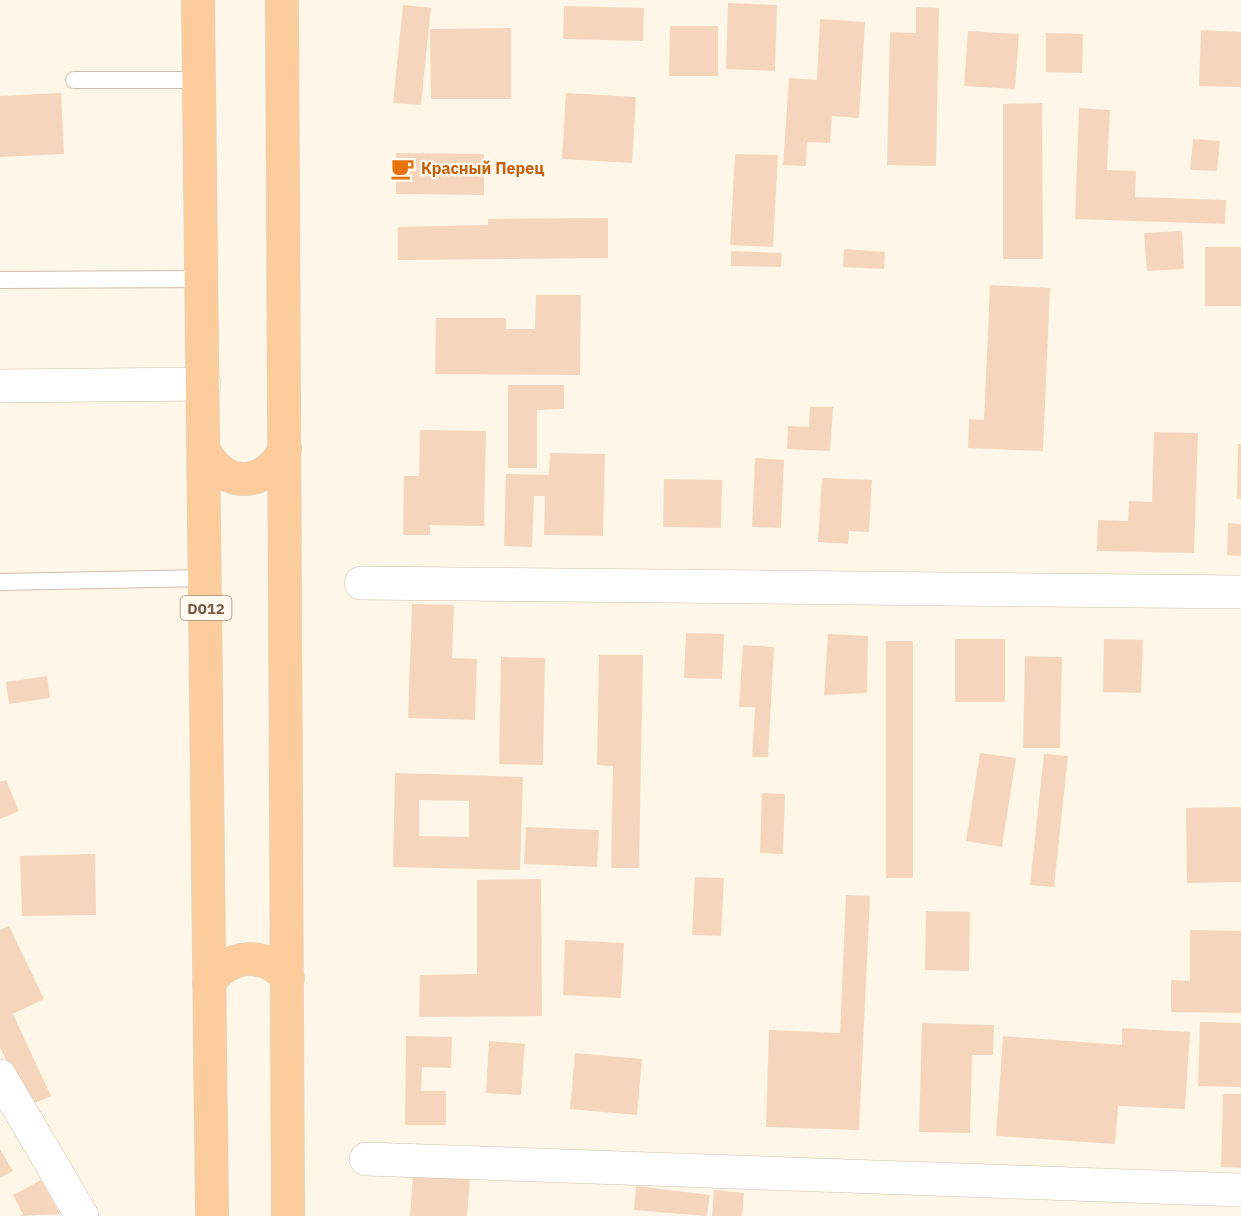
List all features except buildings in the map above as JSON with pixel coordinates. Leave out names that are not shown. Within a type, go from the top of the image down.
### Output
[{"type":"highway","name":"D012","points":[[198,0],[212,1216]]},
{"type":"highway","points":[[282,0],[288,1216]]},
{"type":"highway","points":[[205,453],[219,471],[242,479],[255,478],[268,472],[279,462],[285,449]]},
{"type":"highway","points":[[209,983],[226,965],[248,958],[271,962],[288,978]]},
{"type":"street","points":[[0,386],[204,384]]},
{"type":"street","points":[[361,583],[1241,592]]},
{"type":"street","points":[[0,1076],[82,1216]]},
{"type":"street","points":[[366,1160],[1241,1190]]},
{"type":"lane","points":[[74,80],[199,80]]},
{"type":"lane","points":[[0,280],[202,279]]},
{"type":"lane","points":[[0,582],[206,578]]},
{"type":"place","name":"Красный Перец","points":[[403,168]]}]
